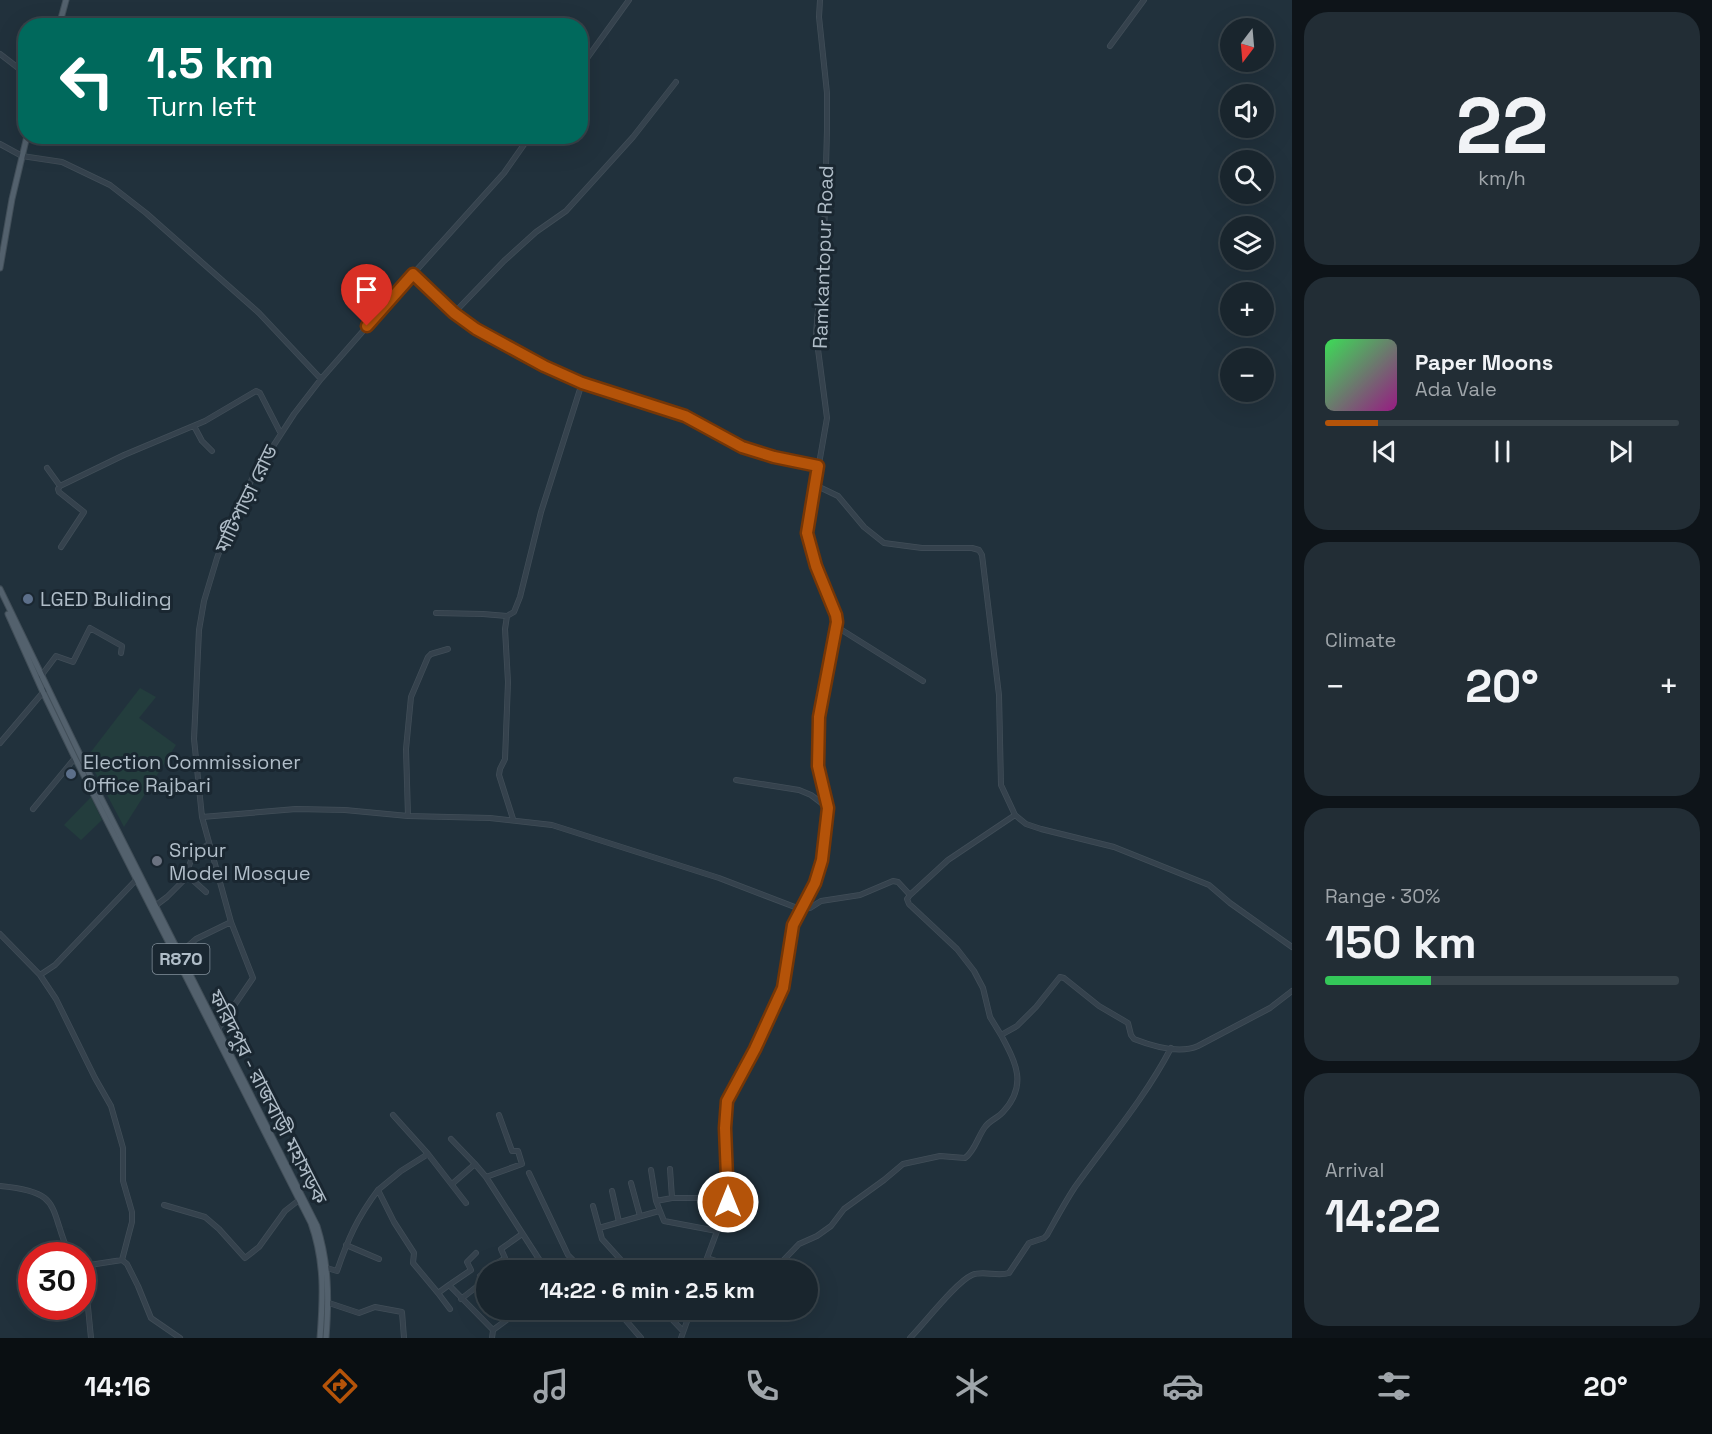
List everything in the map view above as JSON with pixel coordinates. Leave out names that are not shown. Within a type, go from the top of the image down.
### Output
[{"type":"main road","points":[[61,18],[66,0]]},
{"type":"main road","points":[[0,268],[25,144]]},
{"type":"main road","name":"ফরিদপুর - রাজবাড়ী মহাসড়ক","points":[[0,589],[41,676],[45,691],[317,1226],[327,1268],[329,1303],[326,1338]]},
{"type":"main road","name":"ফরিদপুর - রাজবাড়ী মহাসড়ক","points":[[0,595],[75,758],[315,1234],[323,1274],[320,1338]]},
{"type":"street","points":[[588,57],[629,0]]},
{"type":"street","name":"Ramkantopur Road","points":[[706,1258],[725,1211],[729,1190],[725,1128],[727,1101],[755,1049],[783,988],[793,925],[820,870],[828,808],[818,766],[819,717],[837,627],[836,615],[817,570],[807,533],[827,418],[816,334],[824,240],[827,130],[827,93],[819,16],[820,0]]},
{"type":"street","points":[[1110,46],[1144,0]]},
{"type":"street","points":[[0,54],[18,68]]},
{"type":"street","points":[[454,313],[504,261],[536,232],[566,211],[633,137],[676,82]]},
{"type":"street","points":[[0,144],[22,156],[62,162],[110,185],[146,213],[258,313],[321,379]]},
{"type":"street","name":"মাটিপাড়া রোড","points":[[218,1029],[253,978],[231,922],[202,817],[194,739],[196,653],[204,601],[217,558],[252,477],[280,432],[321,379],[504,173],[524,144]]},
{"type":"street","points":[[413,274],[454,313],[476,329],[582,383],[685,416],[742,447],[774,457],[818,466]]},
{"type":"street","points":[[436,614],[507,616],[514,612],[520,597],[541,512],[582,383]]},
{"type":"street","points":[[60,486],[124,455],[194,426],[256,391],[260,393],[280,432]]},
{"type":"street","points":[[194,426],[202,441],[212,451]]},
{"type":"street","points":[[47,468],[60,486],[59,492],[84,512],[61,547]]},
{"type":"street","points":[[815,485],[834,492],[864,527],[884,543],[922,548],[979,550],[982,555],[999,695],[1001,786],[1015,815],[1026,824],[1041,830],[1114,847],[1209,885],[1230,903],[1292,947]]},
{"type":"street","points":[[507,616],[505,629],[508,682],[506,759],[499,775],[513,819]]},
{"type":"street","points":[[837,627],[923,681]]},
{"type":"street","points":[[41,676],[56,656],[73,662],[90,628],[123,646],[121,654]]},
{"type":"street","points":[[408,816],[405,749],[411,697],[428,657],[431,654],[448,650]]},
{"type":"street","points":[[0,742],[45,691]]},
{"type":"street","points":[[33,808],[75,758]]},
{"type":"street","points":[[736,780],[807,793],[828,808]]},
{"type":"street","points":[[202,817],[296,809],[345,810],[408,816],[513,819],[552,825],[607,842],[719,878],[800,909],[810,908],[820,901],[860,895],[892,881],[898,882],[910,895]]},
{"type":"street","points":[[784,1260],[799,1244],[817,1236],[831,1226],[844,1209],[903,1164],[940,1156],[965,1158],[970,1154],[985,1127],[1011,1103],[1019,1082],[1015,1065],[990,1017],[982,988],[974,971],[957,949],[909,904],[907,899],[948,860],[1015,815]]},
{"type":"street","points":[[155,906],[173,892],[186,874],[192,856],[209,844]]},
{"type":"street","points":[[186,874],[206,892]]},
{"type":"street","points":[[40,975],[55,965],[137,879]]},
{"type":"street","points":[[179,954],[196,939],[231,922]]},
{"type":"street","points":[[0,934],[40,975],[111,1106],[123,1148],[123,1181],[133,1217],[122,1260]]},
{"type":"street","points":[[1001,1035],[1017,1026],[1060,977],[1099,1006],[1124,1019],[1130,1026],[1134,1039],[1171,1048],[1194,1048],[1270,1008],[1292,991]]},
{"type":"street","points":[[910,1338],[968,1277],[977,1274],[1009,1273],[1029,1243],[1047,1235],[1075,1187],[1160,1069],[1171,1048]]},
{"type":"street","points":[[393,1114],[466,1203]]},
{"type":"street","points":[[486,1177],[522,1164],[518,1151],[512,1151],[499,1115]]},
{"type":"street","points":[[451,1139],[486,1177],[539,1260]]},
{"type":"street","points":[[327,1268],[337,1271],[349,1235],[378,1190],[401,1171],[428,1154]]},
{"type":"street","points":[[452,1184],[475,1164]]},
{"type":"street","points":[[670,1169],[672,1198]]},
{"type":"street","points":[[651,1170],[659,1211],[667,1222],[717,1231]]},
{"type":"street","points":[[529,1173],[568,1255],[573,1260]]},
{"type":"street","points":[[631,1183],[640,1216]]},
{"type":"street","points":[[0,1186],[32,1191],[42,1195],[50,1202],[65,1242]]},
{"type":"street","points":[[378,1190],[394,1222],[414,1253],[413,1263],[450,1309]]},
{"type":"street","points":[[612,1191],[620,1222]]},
{"type":"street","points":[[656,1201],[672,1198],[708,1198]]},
{"type":"street","points":[[164,1205],[205,1217],[245,1258],[259,1247],[285,1211],[299,1200]]},
{"type":"street","points":[[593,1206],[606,1245],[620,1260]]},
{"type":"street","points":[[599,1228],[659,1211]]},
{"type":"street","points":[[502,1260],[505,1258],[501,1249],[522,1234]]},
{"type":"street","points":[[346,1245],[379,1260]]},
{"type":"street","points":[[438,1293],[471,1270],[467,1262],[476,1253]]},
{"type":"street","points":[[706,1258],[712,1260]]},
{"type":"street","points":[[96,1264],[122,1260],[127,1264],[151,1318],[180,1338]]},
{"type":"street","points":[[449,1285],[493,1330]]},
{"type":"street","points":[[461,1299],[476,1288]]},
{"type":"street","points":[[329,1303],[359,1312],[375,1307],[402,1312],[404,1338]]},
{"type":"street","points":[[89,1320],[91,1338]]},
{"type":"street","points":[[492,1338],[493,1330],[507,1320]]},
{"type":"street","points":[[626,1320],[641,1338]]},
{"type":"street","points":[[673,1320],[683,1331]]},
{"type":"street","points":[[681,1338],[687,1320]]},
{"type":"green space","points":[[140,688],[156,697],[139,718],[176,745],[124,827],[87,757]]},
{"type":"green space","points":[[91,797],[102,820],[81,840],[64,825]]},
{"type":"place","name":"LGED Buliding","points":[[28,599]]},
{"type":"place","name":"Election Commissioner Office Rajbari","points":[[71,774]]},
{"type":"place","name":"Sripur Model Mosque","points":[[157,861]]},
{"type":"route","points":[[367,326],[413,274],[454,313],[476,329],[544,366],[582,383],[685,416],[742,447],[774,457],[818,466],[807,533],[811,553],[837,622],[819,717],[818,766],[828,803],[822,860],[815,883],[793,925],[783,988],[755,1049],[727,1101],[725,1128],[728,1202]]}]
